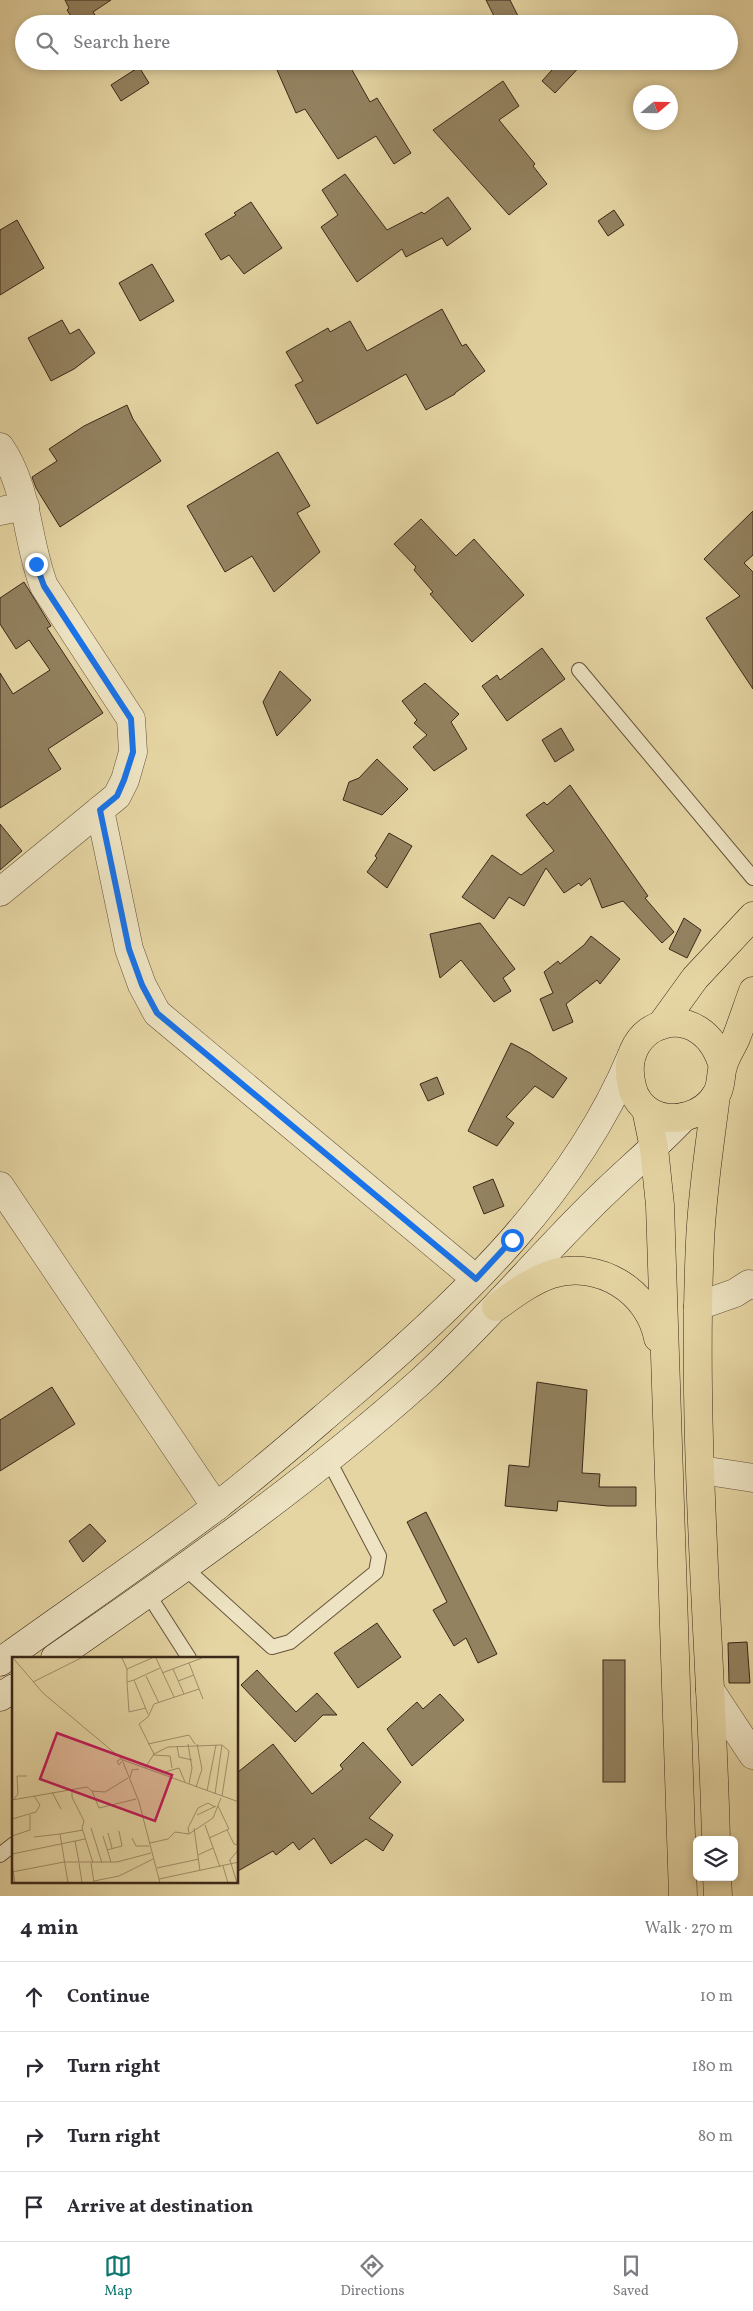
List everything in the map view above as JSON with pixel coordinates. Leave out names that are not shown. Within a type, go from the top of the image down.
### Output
[{"type":"highway","points":[[661,1025],[695,978],[753,916]]},
{"type":"highway","points":[[716,1836],[701,1470],[698,1306],[703,1195],[716,1096],[721,1082],[723,1067],[753,991]]},
{"type":"highway","points":[[716,1096],[705,1108],[684,1117],[667,1117],[652,1114],[646,1109],[632,1089],[628,1073],[630,1057],[637,1043],[647,1032],[661,1025],[678,1023],[694,1027],[708,1036],[718,1050],[723,1067]]},
{"type":"highway","points":[[646,1109],[654,1148],[660,1205],[683,1896]]},
{"type":"highway","points":[[496,1307],[526,1286],[553,1274],[586,1271],[618,1281],[644,1303],[651,1316],[657,1332],[666,1388]]},
{"type":"highway","points":[[717,1881],[718,1896]]},
{"type":"street","points":[[0,447],[12,464],[13,509],[44,586],[131,719],[133,752],[117,796],[0,892]]},
{"type":"street","points":[[100,810],[129,949],[142,985],[157,1013],[476,1279]]},
{"type":"street","points":[[0,1662],[216,1507],[267,1466],[408,1345],[476,1279],[512,1240],[558,1182],[596,1127],[616,1091],[630,1057]]},
{"type":"street","points":[[70,1655],[328,1459],[422,1380],[496,1307],[586,1211],[625,1172],[654,1148],[684,1117]]},
{"type":"street","points":[[0,1186],[216,1507]]},
{"type":"street","points":[[698,1306],[734,1293],[749,1284],[753,1285]]},
{"type":"street","points":[[701,1470],[753,1478]]},
{"type":"street","points":[[710,1690],[753,1755]]},
{"type":"lane","points":[[579,670],[753,878]]},
{"type":"lane","points":[[185,1568],[272,1646],[290,1642],[376,1572],[378,1564],[379,1556],[328,1459]]},
{"type":"lane","points":[[148,1594],[188,1657]]},
{"type":"lane","points":[[0,1855],[12,1846]]},
{"type":"building","points":[[65,0],[111,0],[93,12],[95,15],[70,15],[67,10],[69,8]]},
{"type":"building","points":[[486,0],[510,0],[518,15],[494,15]]},
{"type":"building","points":[[134,70],[141,70],[149,83],[121,101],[111,85]]},
{"type":"building","points":[[277,70],[352,70],[370,102],[377,98],[411,153],[394,164],[376,136],[338,159],[305,109],[296,113]]},
{"type":"building","points":[[552,70],[577,70],[555,93],[542,81]]},
{"type":"building","points":[[503,81],[519,106],[499,120],[535,164],[533,166],[547,184],[509,215],[433,130]]},
{"type":"building","points":[[345,174],[387,230],[422,212],[424,214],[448,197],[471,229],[447,246],[442,238],[406,257],[402,249],[357,282],[321,227],[338,215],[322,190]]},
{"type":"building","points":[[251,202],[282,248],[244,274],[229,255],[221,260],[205,234],[236,215],[234,213]]},
{"type":"building","points":[[614,210],[624,225],[608,236],[598,221]]},
{"type":"building","points":[[17,220],[44,268],[0,295],[0,230]]},
{"type":"building","points":[[152,264],[174,301],[140,321],[119,283]]},
{"type":"building","points":[[442,309],[462,346],[466,344],[485,371],[455,394],[426,410],[406,374],[317,424],[295,385],[303,381],[286,352],[328,328],[330,332],[350,321],[367,351]]},
{"type":"building","points":[[62,320],[70,334],[79,329],[95,353],[74,369],[51,381],[28,338]]},
{"type":"building","points":[[127,405],[133,419],[161,461],[60,527],[36,488],[32,477],[57,461],[49,449],[84,426]]},
{"type":"building","points":[[278,452],[310,506],[297,513],[320,552],[274,592],[252,556],[225,572],[187,506]]},
{"type":"building","points":[[753,511],[753,555],[744,563],[753,572],[753,689],[706,618],[740,596],[704,559]]},
{"type":"building","points":[[421,519],[456,556],[474,539],[524,595],[472,642],[430,594],[433,592],[414,570],[416,567],[394,544]]},
{"type":"building","points":[[24,582],[51,626],[47,628],[103,713],[48,749],[61,769],[0,808],[0,673],[13,694],[50,670],[29,640],[16,649],[0,624],[0,598]]},
{"type":"building","points":[[542,648],[565,679],[507,721],[482,686],[497,675],[500,680]]},
{"type":"building","points":[[280,671],[311,700],[277,736],[263,702]]},
{"type":"building","points":[[425,683],[459,714],[451,722],[467,749],[434,771],[413,747],[427,735],[414,723],[417,720],[402,701]]},
{"type":"building","points":[[561,728],[574,750],[555,762],[542,740]]},
{"type":"building","points":[[377,759],[408,789],[382,815],[343,800],[349,782],[359,778]]},
{"type":"building","points":[[570,785],[648,896],[645,898],[674,932],[662,943],[623,901],[602,908],[590,878],[581,886],[579,883],[564,893],[546,868],[524,906],[509,897],[494,919],[462,897],[492,855],[521,875],[554,851],[526,815],[544,802],[547,805]]},
{"type":"building","points":[[0,824],[22,851],[0,870]]},
{"type":"building","points":[[389,833],[412,846],[387,888],[367,872],[377,858],[375,856]]},
{"type":"building","points":[[684,918],[701,930],[687,958],[669,949]]},
{"type":"building","points":[[480,923],[515,969],[503,978],[511,991],[494,1002],[461,960],[440,978],[430,934]]},
{"type":"building","points":[[591,936],[620,959],[600,984],[597,980],[566,1004],[573,1022],[553,1031],[540,999],[553,993],[544,972],[558,961],[560,964],[584,945]]},
{"type":"building","points":[[511,1043],[530,1053],[567,1078],[553,1098],[535,1086],[506,1117],[514,1123],[497,1146],[468,1131]]},
{"type":"building","points":[[437,1077],[444,1094],[428,1101],[420,1084]]},
{"type":"building","points":[[493,1179],[504,1206],[484,1214],[473,1187]]},
{"type":"building","points":[[537,1382],[587,1390],[582,1473],[600,1474],[599,1487],[636,1487],[636,1506],[608,1506],[558,1501],[557,1511],[505,1506],[509,1465],[529,1467]]},
{"type":"building","points":[[52,1387],[75,1424],[0,1471],[0,1420]]},
{"type":"building","points":[[426,1512],[497,1654],[478,1663],[466,1638],[454,1646],[433,1610],[447,1602],[407,1522]]},
{"type":"building","points":[[90,1524],[106,1541],[83,1562],[69,1541]]},
{"type":"building","points":[[377,1623],[401,1657],[358,1688],[334,1653]]},
{"type":"building","points":[[747,1642],[750,1683],[729,1683],[728,1643]]},
{"type":"building","points":[[603,1660],[625,1660],[625,1782],[603,1782]]},
{"type":"building","points":[[257,1670],[296,1712],[317,1693],[337,1715],[323,1715],[295,1742],[241,1685]]},
{"type":"building","points":[[440,1694],[464,1720],[412,1766],[387,1729],[417,1702],[423,1709]]},
{"type":"building","points":[[363,1742],[401,1782],[369,1818],[393,1835],[383,1851],[366,1839],[331,1864],[314,1838],[299,1850],[293,1842],[276,1855],[273,1851],[239,1870],[239,1771],[273,1744],[312,1794],[343,1769],[340,1765]]},
{"type":"route","points":[[36,564],[44,586],[131,719],[133,752],[124,780],[117,796],[100,810],[129,949],[142,985],[157,1013],[476,1279],[512,1240]]}]
